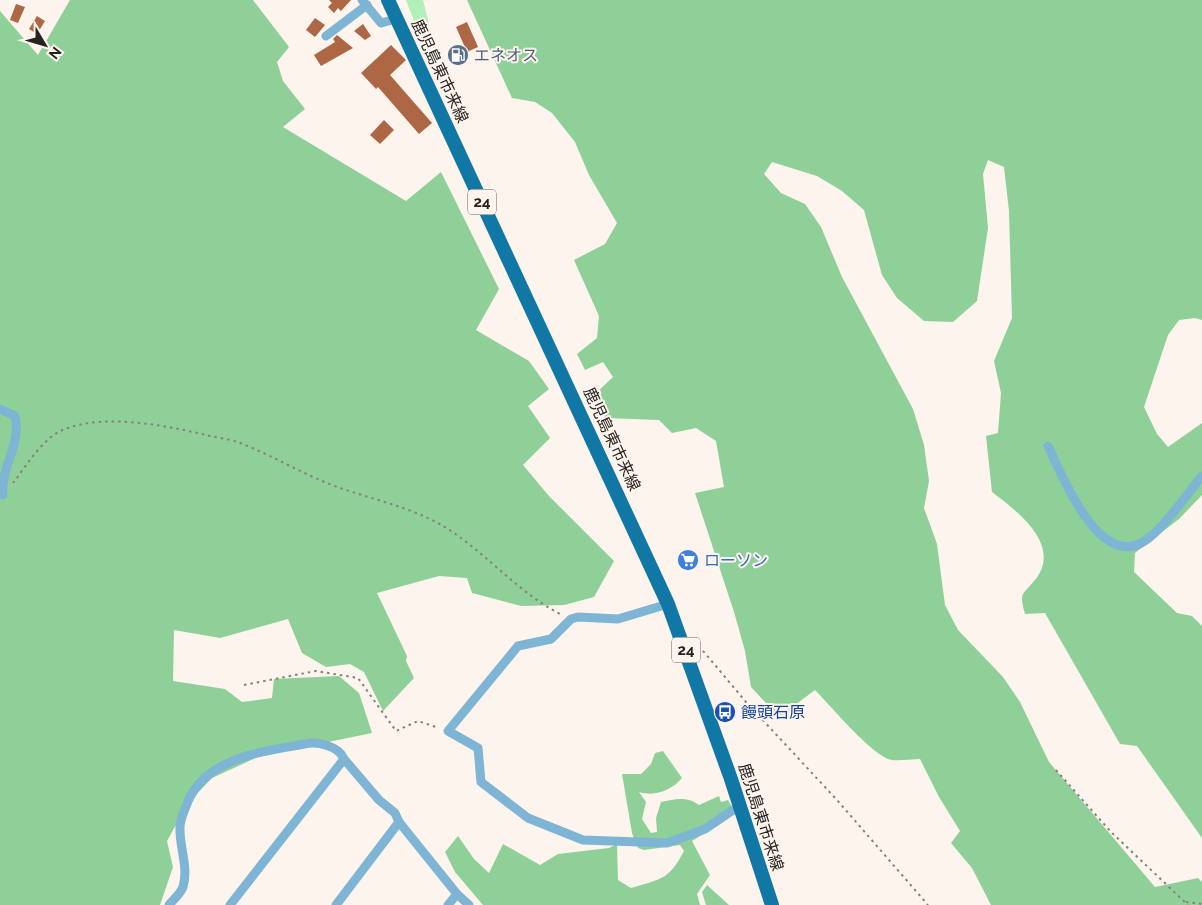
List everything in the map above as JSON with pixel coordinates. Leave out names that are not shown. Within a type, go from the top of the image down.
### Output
[{"type":"main road","name":"鹿児島東市来線","points":[[388,0],[668,604],[682,638],[772,905]]},
{"type":"street","points":[[326,36],[364,3],[381,23],[396,19]]},
{"type":"street","points":[[0,409],[15,416],[16,421],[16,437],[1,485],[3,495]]},
{"type":"street","points":[[1048,446],[1074,500],[1093,527],[1115,544],[1123,547],[1131,547],[1144,542],[1166,520],[1202,476]]},
{"type":"street","points":[[668,604],[618,619],[578,617],[571,619],[551,639],[518,646],[448,731],[478,748],[481,782],[511,807],[528,818],[583,840],[667,842],[705,829],[739,806]]},
{"type":"street","points":[[169,905],[183,889],[185,868],[179,826],[188,800],[212,771],[230,762],[260,752],[311,743],[332,747],[342,754],[344,760],[379,800],[395,813],[399,822],[457,894],[469,905]]},
{"type":"street","points":[[230,905],[344,760]]},
{"type":"street","points":[[336,905],[399,822]]},
{"type":"street","points":[[448,905],[457,894]]},
{"type":"path","points":[[3,495],[47,441],[64,429],[96,423],[161,424],[242,443],[333,485],[418,512],[451,531],[544,606],[571,619]]},
{"type":"path","points":[[682,638],[704,652],[746,702],[838,800],[928,905]]},
{"type":"path","points":[[244,685],[316,671],[358,678],[396,731],[418,721],[448,731]]},
{"type":"path","points":[[1056,770],[1111,832],[1187,904],[1202,904]]},
{"type":"green space","points":[[70,0],[253,0],[289,47],[277,62],[283,81],[305,109],[283,127],[406,201],[441,172],[499,289],[476,330],[529,361],[549,389],[528,406],[550,438],[523,465],[549,496],[614,561],[594,597],[564,605],[521,606],[472,593],[467,578],[439,576],[377,593],[407,656],[406,661],[414,678],[383,711],[364,672],[350,664],[326,667],[302,653],[288,619],[220,638],[174,630],[173,681],[225,689],[242,702],[272,698],[274,679],[339,676],[359,693],[372,733],[260,756],[212,778],[188,803],[167,841],[173,867],[160,905],[0,905],[0,11],[38,55]]},
{"type":"green space","points":[[406,0],[423,0],[429,24],[418,31]]},
{"type":"green space","points":[[467,0],[1202,0],[1202,320],[1195,318],[1179,320],[1168,335],[1144,407],[1157,434],[1168,447],[1202,423],[1202,495],[1179,519],[1135,553],[1134,572],[1177,613],[1192,616],[1202,626],[1202,838],[1137,746],[1120,744],[1045,613],[1025,614],[1022,597],[1042,567],[1044,554],[1040,542],[1024,519],[992,492],[986,436],[998,433],[1001,393],[994,361],[1012,318],[1009,211],[1004,167],[988,160],[983,174],[988,228],[977,301],[953,322],[924,321],[897,298],[882,275],[864,210],[842,191],[817,176],[772,162],[764,174],[781,193],[805,204],[821,227],[842,277],[913,409],[924,445],[929,481],[924,508],[937,544],[945,605],[958,630],[1003,677],[1020,702],[1049,762],[1155,887],[1198,878],[1202,882],[1202,905],[991,905],[972,868],[951,843],[960,831],[939,797],[920,759],[892,760],[884,757],[863,740],[815,690],[779,717],[751,687],[745,651],[734,612],[695,493],[724,487],[716,441],[696,428],[672,433],[659,420],[606,418],[595,394],[613,377],[603,362],[585,370],[577,354],[597,338],[599,316],[574,260],[605,244],[617,223],[589,175],[575,142],[552,113],[535,102],[512,98]]},
{"type":"green space","points":[[663,751],[682,778],[668,789],[657,793],[639,792],[646,802],[642,819],[651,833],[657,832],[656,818],[661,802],[685,799],[699,805],[719,796],[721,802],[728,800],[734,811],[720,824],[692,841],[710,875],[697,894],[700,905],[483,905],[455,872],[445,852],[458,836],[474,859],[489,873],[503,844],[540,865],[558,854],[609,848],[617,844],[618,880],[631,888],[663,877],[674,868],[684,851],[680,845],[644,850],[638,848],[632,833],[622,774],[641,774],[651,764],[655,753]]},
{"type":"green space","points":[[707,885],[729,905],[706,905],[702,892]]},
{"type":"building","points":[[329,0],[351,0],[341,11],[338,8],[334,13],[328,7],[332,3]]},
{"type":"building","points":[[16,4],[25,7],[18,23],[10,20]]},
{"type":"building","points":[[37,16],[45,21],[37,34],[29,29]]},
{"type":"building","points":[[315,18],[325,25],[315,37],[306,30]]},
{"type":"building","points":[[467,22],[478,47],[467,52],[456,27]]},
{"type":"building","points":[[363,24],[371,36],[365,40],[354,31]]},
{"type":"building","points":[[337,35],[353,48],[321,66],[314,55],[335,42],[333,39]]},
{"type":"building","points":[[391,45],[406,60],[390,75],[432,123],[419,134],[378,87],[376,89],[361,73]]},
{"type":"building","points":[[384,120],[394,130],[380,144],[370,135]]},
{"type":"place","name":"エネオス","points":[[458,55]]},
{"type":"place","name":"ローソン","points":[[688,560]]},
{"type":"place","name":"饅頭石原","points":[[725,712]]}]
